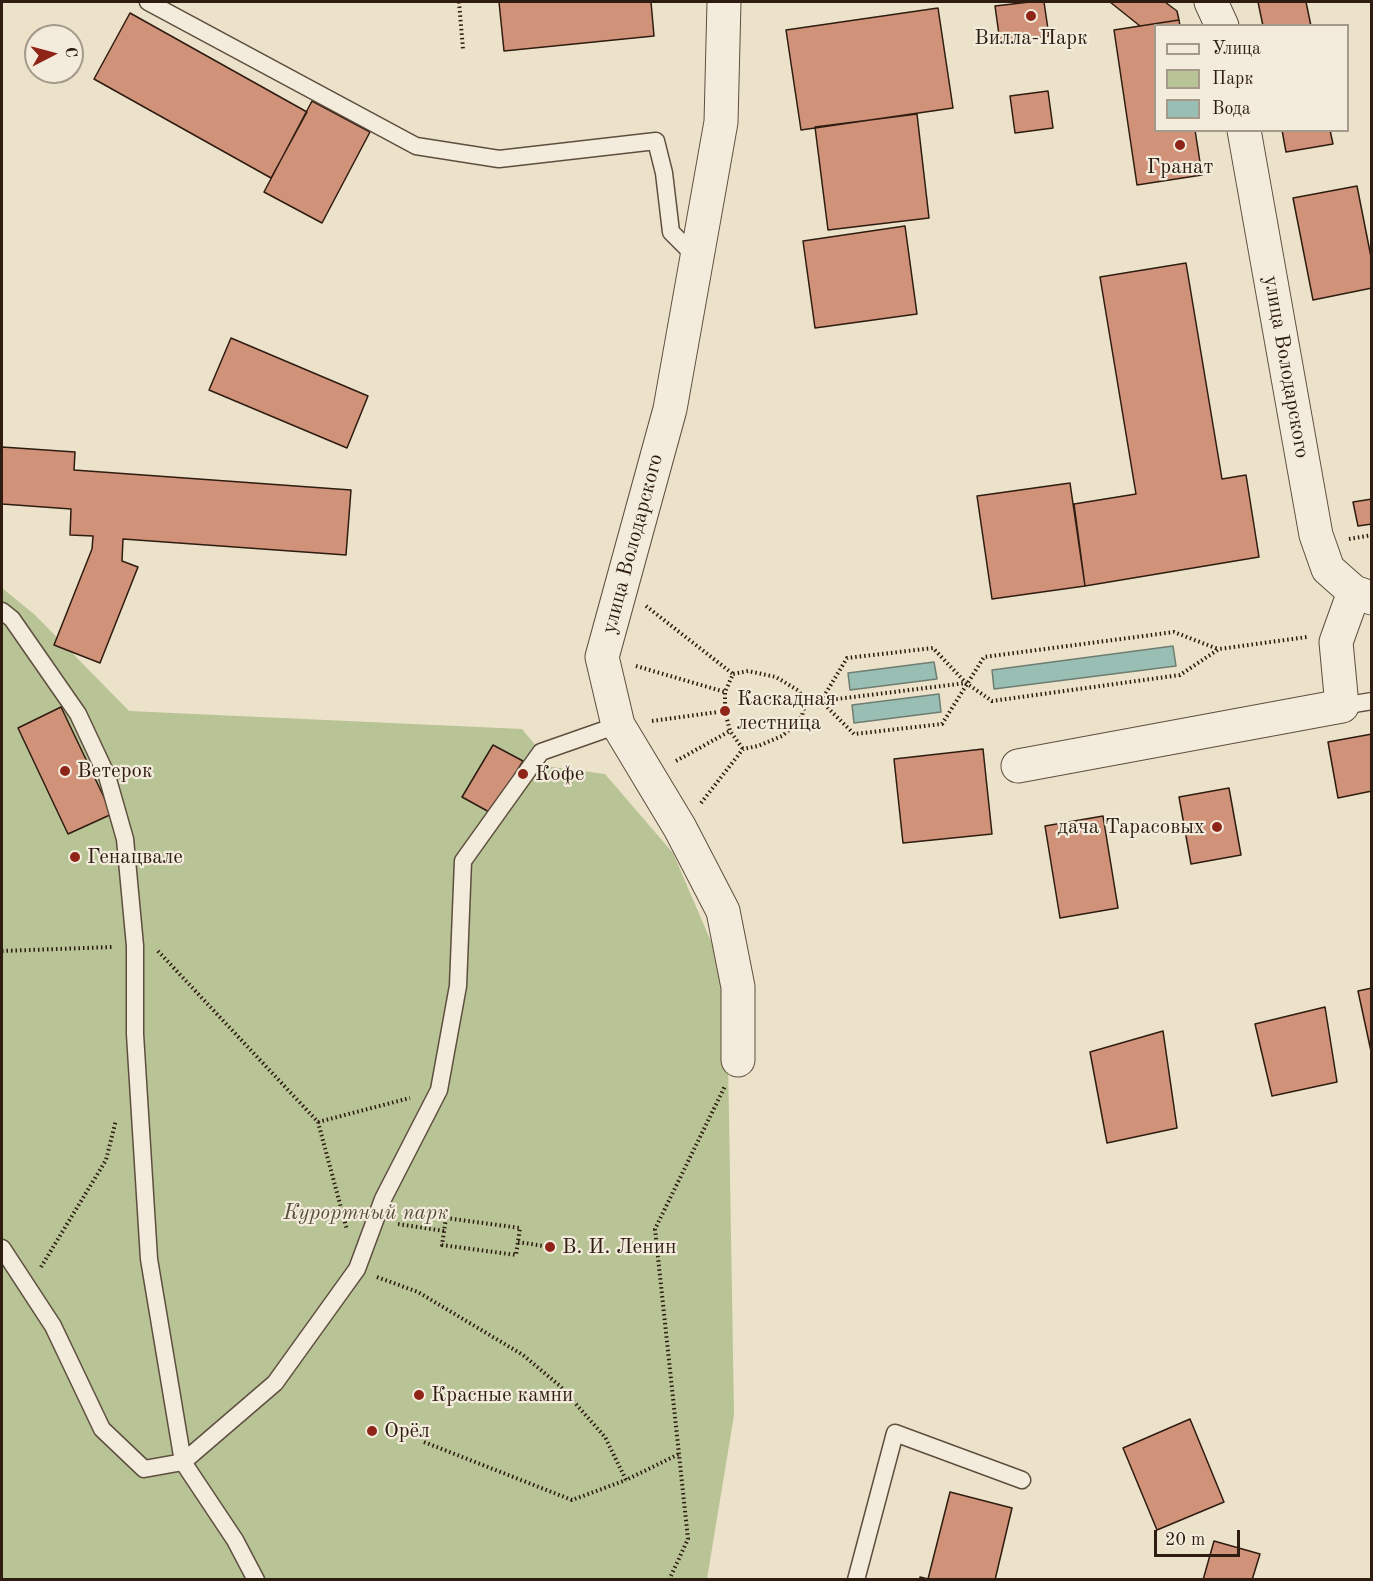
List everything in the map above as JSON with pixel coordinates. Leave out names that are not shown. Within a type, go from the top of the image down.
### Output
[{"type":"street","name":"улица Володарского","points":[[724,2],[721,122],[670,409],[602,657],[618,725],[680,828],[723,911],[738,987],[738,1060]]},
{"type":"street","points":[[1211,2],[1221,24]]},
{"type":"street","name":"улица Володарского","points":[[1244,132],[1316,535],[1328,569],[1363,595]]},
{"type":"street","points":[[1018,766],[1357,703],[1336,642],[1363,595]]},
{"type":"lane","points":[[148,2],[416,146],[499,159],[656,141],[664,173],[671,232],[697,258]]},
{"type":"lane","points":[[2,610],[12,619],[78,714],[107,776],[125,839],[135,946],[135,1034],[149,1259],[183,1462],[235,1540],[256,1580]]},
{"type":"lane","points":[[2,1248],[53,1326],[102,1429],[144,1469],[183,1462],[275,1383],[357,1269],[383,1199],[438,1090],[458,986],[463,861],[540,752],[618,725]]},
{"type":"lane","points":[[856,1580],[895,1433],[1022,1480]]},
{"type":"path","points":[[459,2],[463,49]]},
{"type":"path","points":[[1340,540],[1371,535]]},
{"type":"path","points":[[657,614],[733,674],[748,671],[776,677],[799,691],[805,703],[802,716],[782,736],[758,746],[743,748],[704,799]]},
{"type":"path","points":[[821,701],[854,734],[942,724],[984,657],[1174,632],[1219,649]]},
{"type":"path","points":[[821,701],[847,658],[933,648],[966,683],[992,701],[1180,675],[1219,649],[1313,636]]},
{"type":"path","points":[[639,667],[725,692]]},
{"type":"path","points":[[733,674],[725,692],[725,711],[730,731],[743,748]]},
{"type":"path","points":[[805,703],[966,683]]},
{"type":"path","points":[[657,720],[725,711]]},
{"type":"path","points":[[680,759],[730,731]]},
{"type":"path","points":[[2,951],[135,946],[156,949],[318,1122],[357,1269],[418,1292],[523,1355],[560,1386],[605,1437],[626,1480]]},
{"type":"path","points":[[669,1580],[688,1539],[655,1229],[738,1060]]},
{"type":"path","points":[[318,1122],[438,1090]]},
{"type":"path","points":[[29,1287],[106,1160],[117,1114]]},
{"type":"path","points":[[446,1218],[520,1228],[516,1255],[442,1245],[444,1231],[446,1218]]},
{"type":"path","points":[[375,1220],[444,1231]]},
{"type":"path","points":[[518,1242],[544,1246]]},
{"type":"path","points":[[424,1442],[572,1500],[626,1480],[679,1454]]},
{"type":"green space","name":"Курортный парк","points":[[2,588],[35,615],[129,711],[522,729],[541,752],[545,766],[605,774],[673,853],[719,960],[728,1057],[734,1415],[707,1579],[2,1579]]},
{"type":"water","points":[[1173,646],[1176,666],[994,689],[992,670]]},
{"type":"water","points":[[934,662],[937,679],[850,690],[848,673]]},
{"type":"water","points":[[939,694],[941,712],[854,723],[852,705]]},
{"type":"building","points":[[499,2],[651,2],[654,36],[504,51]]},
{"type":"building","points":[[1044,2],[1049,36],[1000,42],[995,6]]},
{"type":"building","points":[[1110,2],[1165,2],[1177,11],[1179,20],[1140,26]]},
{"type":"building","points":[[1258,2],[1306,2],[1311,24],[1263,24]]},
{"type":"building","points":[[938,8],[953,108],[801,130],[786,30]]},
{"type":"building","points":[[130,13],[307,112],[271,178],[94,79]]},
{"type":"building","points":[[1179,20],[1180,24],[1154,24],[1154,132],[1195,132],[1202,175],[1137,185],[1114,30]]},
{"type":"building","points":[[1048,91],[1053,128],[1015,133],[1010,96]]},
{"type":"building","points":[[312,101],[370,132],[322,223],[264,192]]},
{"type":"building","points":[[917,114],[929,218],[828,230],[815,127]]},
{"type":"building","points":[[1282,132],[1330,132],[1333,144],[1286,152]]},
{"type":"building","points":[[1357,186],[1372,262],[1372,288],[1313,300],[1293,198]]},
{"type":"building","points":[[905,226],[917,314],[815,328],[803,241]]},
{"type":"building","points":[[1186,263],[1222,479],[1246,475],[1259,557],[1085,586],[1074,504],[1136,494],[1100,277]]},
{"type":"building","points":[[231,338],[368,396],[347,448],[209,390]]},
{"type":"building","points":[[2,447],[75,452],[74,470],[351,490],[346,555],[123,539],[122,561],[138,567],[100,663],[54,645],[92,549],[93,536],[70,535],[71,509],[2,504]]},
{"type":"building","points":[[1070,483],[1085,586],[992,599],[977,496]]},
{"type":"building","points":[[1372,499],[1372,524],[1358,526],[1353,502]]},
{"type":"building","name":"Ветерок","points":[[61,707],[112,814],[68,834],[18,728]]},
{"type":"building","points":[[1372,734],[1372,791],[1338,798],[1328,742]]},
{"type":"building","points":[[493,745],[523,761],[491,813],[462,797]]},
{"type":"building","points":[[983,749],[992,834],[903,843],[894,759]]},
{"type":"building","points":[[1229,788],[1241,855],[1191,864],[1179,797]]},
{"type":"building","points":[[1103,816],[1118,908],[1060,918],[1045,826]]},
{"type":"building","points":[[1372,988],[1372,1056],[1358,991]]},
{"type":"building","points":[[1325,1007],[1337,1082],[1272,1096],[1255,1024]]},
{"type":"building","points":[[1163,1031],[1177,1128],[1107,1143],[1090,1052]]},
{"type":"building","points":[[1190,1419],[1224,1502],[1157,1530],[1123,1448]]},
{"type":"building","points":[[950,1492],[1012,1508],[995,1580],[920,1580],[920,1577],[928,1579]]},
{"type":"building","points":[[1214,1541],[1260,1554],[1252,1580],[1203,1580]]},
{"type":"place","name":"Вилла-Парк","points":[[1031,16]]},
{"type":"place","name":"Гранат","points":[[1180,145]]},
{"type":"place","name":"Каскадная лестница","points":[[725,711]]},
{"type":"place","name":"Ветерок","points":[[65,771]]},
{"type":"place","name":"Кофе","points":[[523,774]]},
{"type":"place","name":"дача Тарасовых","points":[[1217,827]]},
{"type":"place","name":"Генацвале","points":[[75,857]]},
{"type":"place","name":"В. И. Ленин","points":[[550,1247]]},
{"type":"place","name":"Красные камни","points":[[419,1395]]},
{"type":"place","name":"Орёл","points":[[372,1431]]}]
